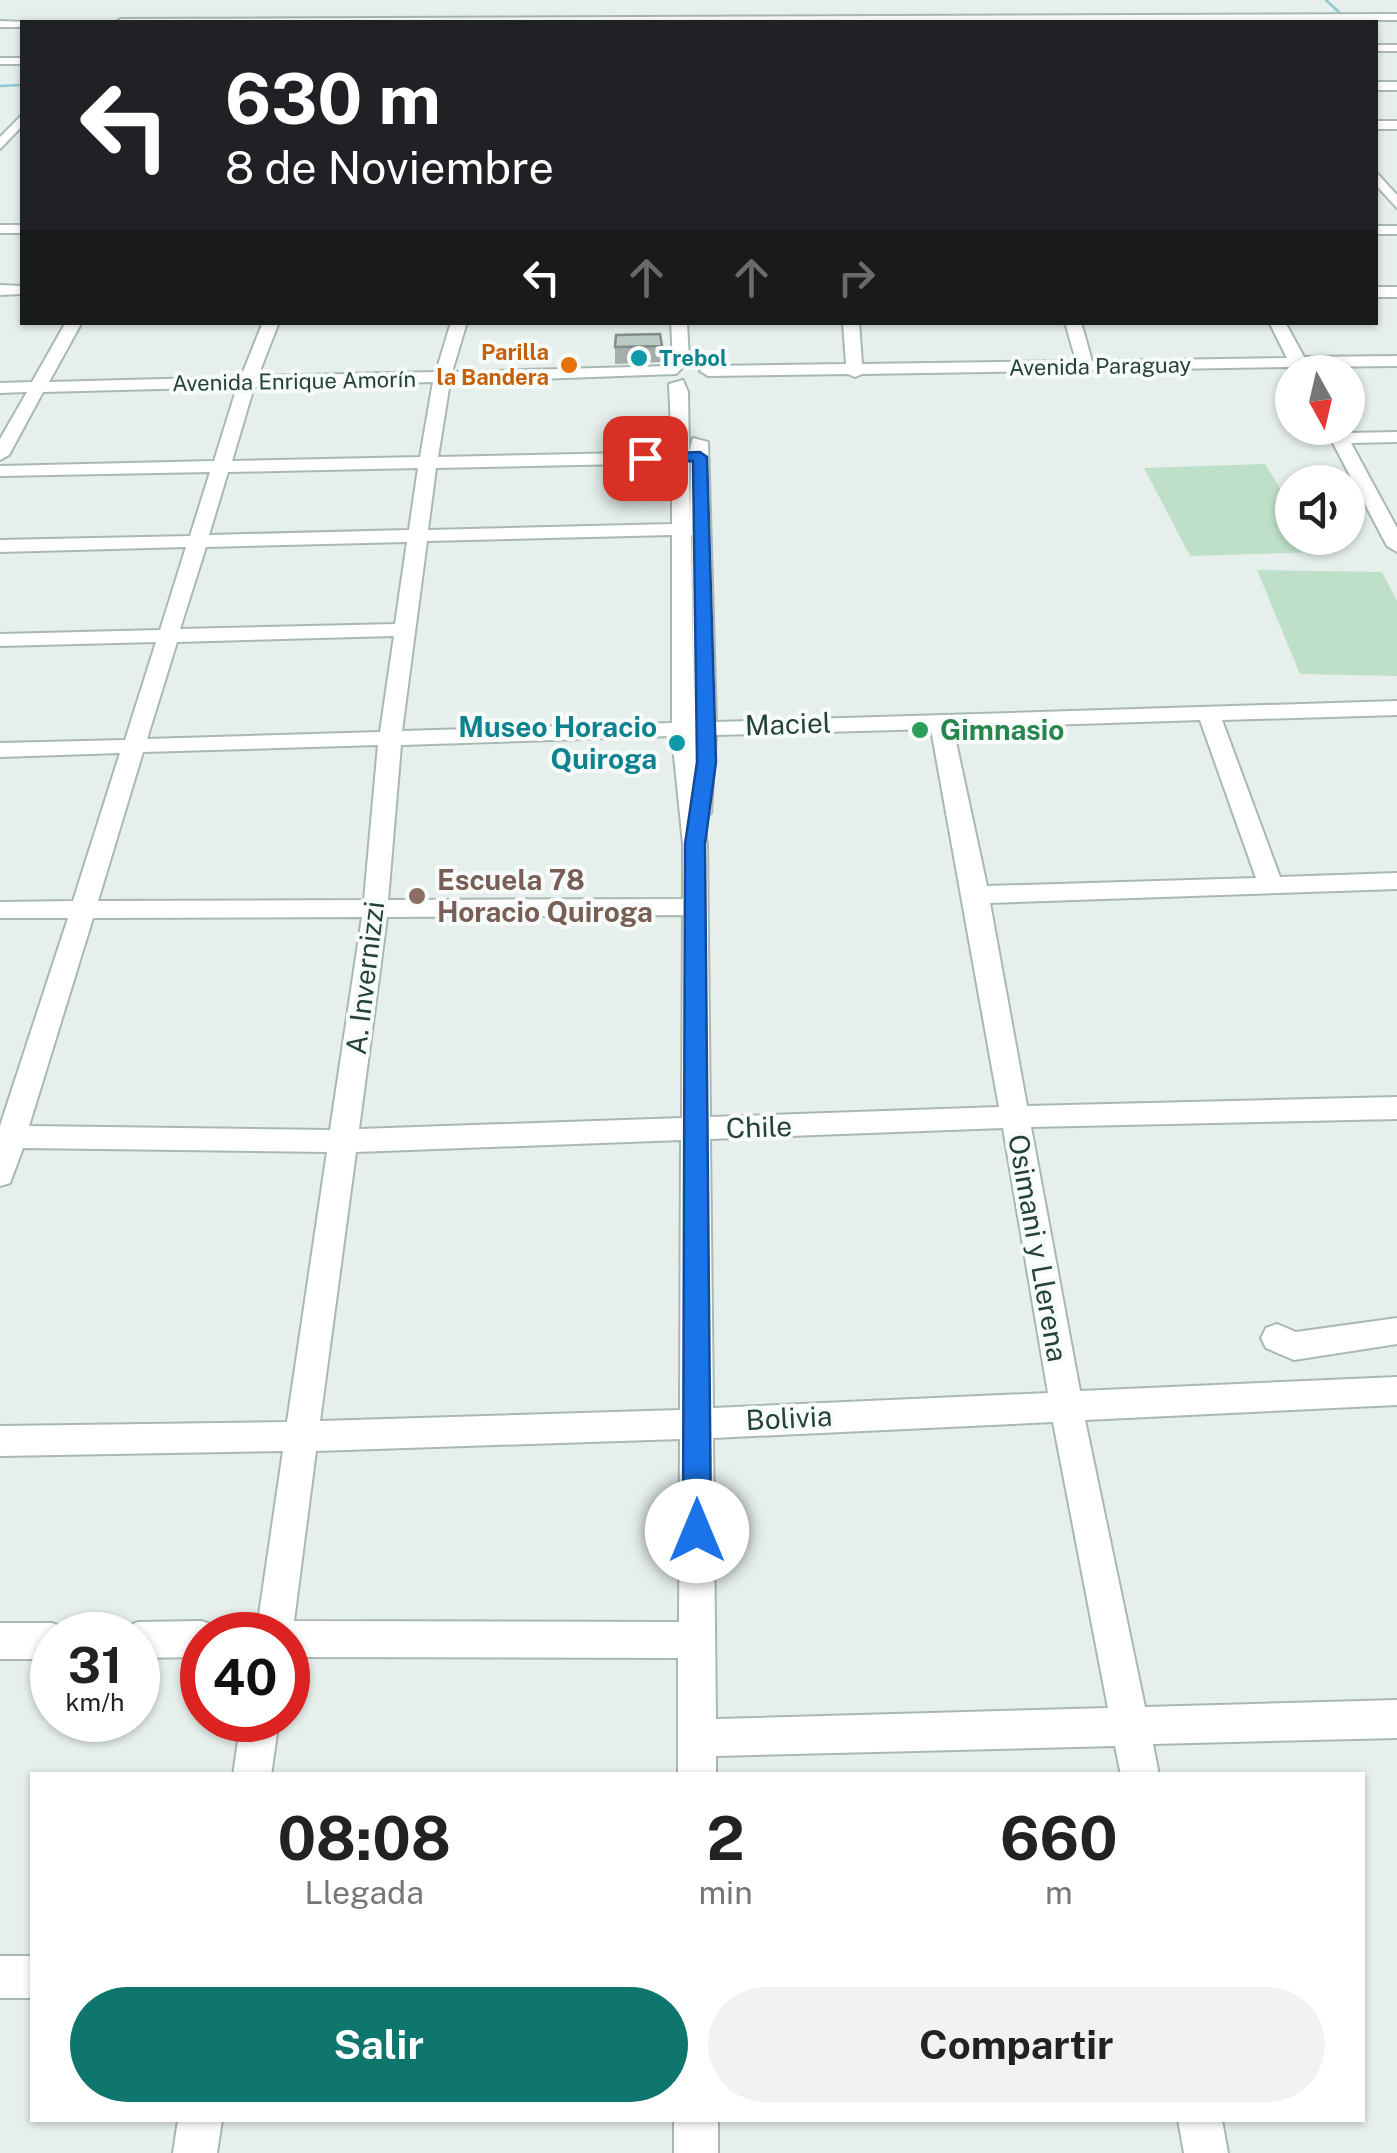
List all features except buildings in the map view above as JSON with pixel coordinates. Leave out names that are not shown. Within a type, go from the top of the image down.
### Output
[{"type":"street","points":[[1107,0],[1119,20],[1397,15]]},
{"type":"street","points":[[1243,0],[1258,20]]},
{"type":"street","points":[[1385,0],[1397,15]]},
{"type":"street","points":[[188,20],[488,20]]},
{"type":"street","points":[[0,145],[20,120]]},
{"type":"street","points":[[1378,180],[1397,204]]},
{"type":"street","points":[[1,450],[72,325]]},
{"type":"street","points":[[0,1176],[6,1137],[84,909],[247,383],[271,325]]},
{"type":"street","name":"A. Invernizzi","points":[[278,1612],[375,910],[390,738],[428,462],[442,378],[457,325]]},
{"type":"street","points":[[679,325],[681,361],[674,376],[690,457]]},
{"type":"street","points":[[697,325],[705,376],[698,392],[690,457],[697,1756],[1132,1724],[1397,1719]]},
{"type":"street","points":[[851,325],[855,372]]},
{"type":"street","points":[[1074,325],[1086,367]]},
{"type":"street","points":[[1279,325],[1294,355]]},
{"type":"street","name":"Avenida Paraguay","points":[[1365,363],[1397,361]]},
{"type":"street","name":"Avenida Paraguay","points":[[674,376],[1275,367]]},
{"type":"street","name":"Avenida Enrique Amorín","points":[[0,388],[674,376]]},
{"type":"street","points":[[1365,435],[1397,438]]},
{"type":"street","points":[[1344,445],[1389,517],[1397,546]]},
{"type":"street","points":[[0,472],[690,457]]},
{"type":"street","points":[[0,546],[691,529]]},
{"type":"street","points":[[0,640],[406,630]]},
{"type":"street","name":"Maciel","points":[[0,750],[1397,708]]},
{"type":"street","points":[[1208,712],[1270,886]]},
{"type":"street","name":"Osimani y Llerena","points":[[940,719],[976,895],[1066,1405],[1140,1772]]},
{"type":"street","points":[[976,895],[1397,881]]},
{"type":"street","points":[[0,910],[695,907]]},
{"type":"street","name":"Chile","points":[[6,1137],[344,1141],[1015,1116],[1397,1108]]},
{"type":"street","points":[[1277,1338],[1294,1346],[1397,1331]]},
{"type":"street","name":"Bolivia","points":[[0,1441],[304,1438],[1397,1391]]},
{"type":"street","points":[[310,1638],[697,1640]]},
{"type":"street","points":[[0,1641],[30,1640]]},
{"type":"street","points":[[252,1772],[257,1742]]},
{"type":"street","points":[[0,1977],[30,1977]]},
{"type":"street","points":[[195,2153],[200,2122]]},
{"type":"street","points":[[696,2122],[696,2153]]},
{"type":"street","points":[[1200,2122],[1206,2153]]},
{"type":"green space","points":[[1265,464],[1275,480],[1275,553],[1190,556],[1144,468]]},
{"type":"green space","points":[[1257,570],[1382,572],[1397,601],[1397,676],[1300,674]]},
{"type":"waterway","points":[[1326,0],[1342,15]]},
{"type":"waterway","points":[[0,86],[20,85]]},
{"type":"place","name":"Trebol","points":[[639,358]]},
{"type":"place","name":"Parilla la Bandera","points":[[569,365]]},
{"type":"place","name":"Gimnasio","points":[[920,730]]},
{"type":"place","name":"Museo Horacio Quiroga","points":[[677,743]]},
{"type":"place","name":"Escuela 78 Horacio Quiroga","points":[[417,896]]},
{"type":"route","points":[[645,458],[700,457],[706,762],[695,844],[697,1531]]}]
